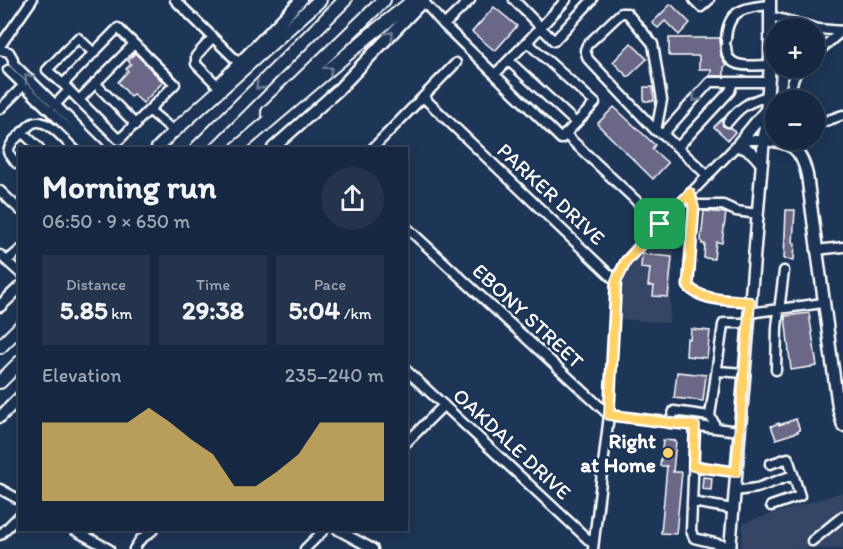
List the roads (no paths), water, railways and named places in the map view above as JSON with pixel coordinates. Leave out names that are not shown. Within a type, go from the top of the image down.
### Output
[{"type":"highway","points":[[174,131],[320,0]]},
{"type":"highway","points":[[198,147],[345,0]]},
{"type":"highway","points":[[232,147],[384,0]]},
{"type":"highway","points":[[238,147],[370,35],[420,0]]},
{"type":"highway","points":[[0,347],[18,329]]},
{"type":"highway","points":[[0,382],[18,364]]},
{"type":"main road","points":[[274,147],[337,91],[420,0]]},
{"type":"main road","points":[[158,147],[297,1]]},
{"type":"main road","points":[[767,90],[768,78]]},
{"type":"main road","points":[[762,164],[752,151],[738,144],[765,111]]},
{"type":"main road","points":[[730,548],[765,125]]},
{"type":"main road","points":[[764,140],[781,141],[793,147],[803,157],[843,426]]},
{"type":"main road","points":[[0,306],[18,289]]},
{"type":"main road","points":[[0,417],[18,399]]},
{"type":"street","points":[[7,67],[13,59],[9,51],[0,48],[32,0]]},
{"type":"street","points":[[175,0],[239,63]]},
{"type":"street","points":[[420,0],[561,138],[595,103],[527,42]]},
{"type":"street","points":[[444,25],[470,0]]},
{"type":"street","points":[[514,0],[554,41],[592,0]]},
{"type":"street","points":[[495,74],[566,0]]},
{"type":"street","points":[[694,0],[700,7],[708,0]]},
{"type":"street","points":[[765,65],[737,65],[729,60],[726,53],[729,22],[742,10],[751,7],[770,7],[819,29],[843,30]]},
{"type":"street","points":[[660,133],[662,100],[653,44],[627,13],[621,13],[587,45],[585,50],[588,59],[660,133],[708,176]]},
{"type":"street","points":[[52,106],[66,87],[94,53],[118,28],[175,84],[119,140],[66,87],[47,70],[78,38],[94,53]]},
{"type":"street","points":[[825,46],[843,30]]},
{"type":"street","points":[[213,38],[196,56],[196,64],[218,86]]},
{"type":"street","points":[[79,100],[134,44]]},
{"type":"street","points":[[509,61],[576,123]]},
{"type":"street","points":[[374,147],[456,63]]},
{"type":"street","points":[[7,67],[23,86],[52,106]]},
{"type":"street","points":[[7,67],[52,106],[88,145]]},
{"type":"street","points":[[660,133],[710,82],[768,82]]},
{"type":"street","points":[[678,147],[730,91],[733,82]]},
{"type":"street","points":[[95,83],[136,124]]},
{"type":"street","points":[[0,109],[23,86]]},
{"type":"street","points":[[728,122],[739,108],[765,97]]},
{"type":"street","name":"PARKER DRIVE","points":[[423,98],[616,281]]},
{"type":"street","points":[[150,111],[174,131]]},
{"type":"street","points":[[825,121],[843,115]]},
{"type":"street","points":[[16,163],[8,152],[12,142],[33,123],[42,122],[72,147]]},
{"type":"street","points":[[22,132],[38,147]]},
{"type":"street","points":[[565,134],[660,224]]},
{"type":"street","points":[[593,546],[609,415],[616,281],[626,261],[738,144],[748,140],[764,140]]},
{"type":"street","points":[[0,191],[18,208]]},
{"type":"street","points":[[690,193],[693,205],[688,286],[693,292],[702,296],[749,312]]},
{"type":"street","points":[[693,205],[723,205],[736,211],[758,214]]},
{"type":"street","name":"EBONY STREET","points":[[408,230],[609,415]]},
{"type":"street","points":[[816,250],[843,247]]},
{"type":"street","points":[[7,261],[18,252]]},
{"type":"street","points":[[0,255],[18,271]]},
{"type":"street","points":[[776,370],[777,327],[784,271]]},
{"type":"street","points":[[714,428],[710,416],[724,323],[749,312],[824,303]]},
{"type":"street","points":[[718,371],[744,373]]},
{"type":"street","name":"OAKDALE DRIVE","points":[[408,372],[593,546]]},
{"type":"street","points":[[408,441],[444,405]]},
{"type":"street","points":[[670,423],[674,411],[710,416]]},
{"type":"street","points":[[609,415],[739,431]]},
{"type":"street","points":[[695,426],[691,531],[694,538],[730,548]]},
{"type":"street","points":[[770,464],[788,458],[800,496],[771,506]]},
{"type":"street","points":[[693,466],[736,472]]},
{"type":"street","points":[[735,491],[757,489],[793,476]]},
{"type":"street","points":[[0,489],[18,499]]},
{"type":"street","points":[[692,502],[733,509]]},
{"type":"street","points":[[812,541],[843,516]]},
{"type":"street","points":[[0,536],[18,517]]},
{"type":"street","points":[[76,531],[109,549]]},
{"type":"street","points":[[134,549],[140,540],[152,531]]},
{"type":"street","points":[[305,549],[323,531]]},
{"type":"street","points":[[339,531],[357,545],[373,549]]},
{"type":"place","name":"Right at Home","points":[[668,453]]}]
